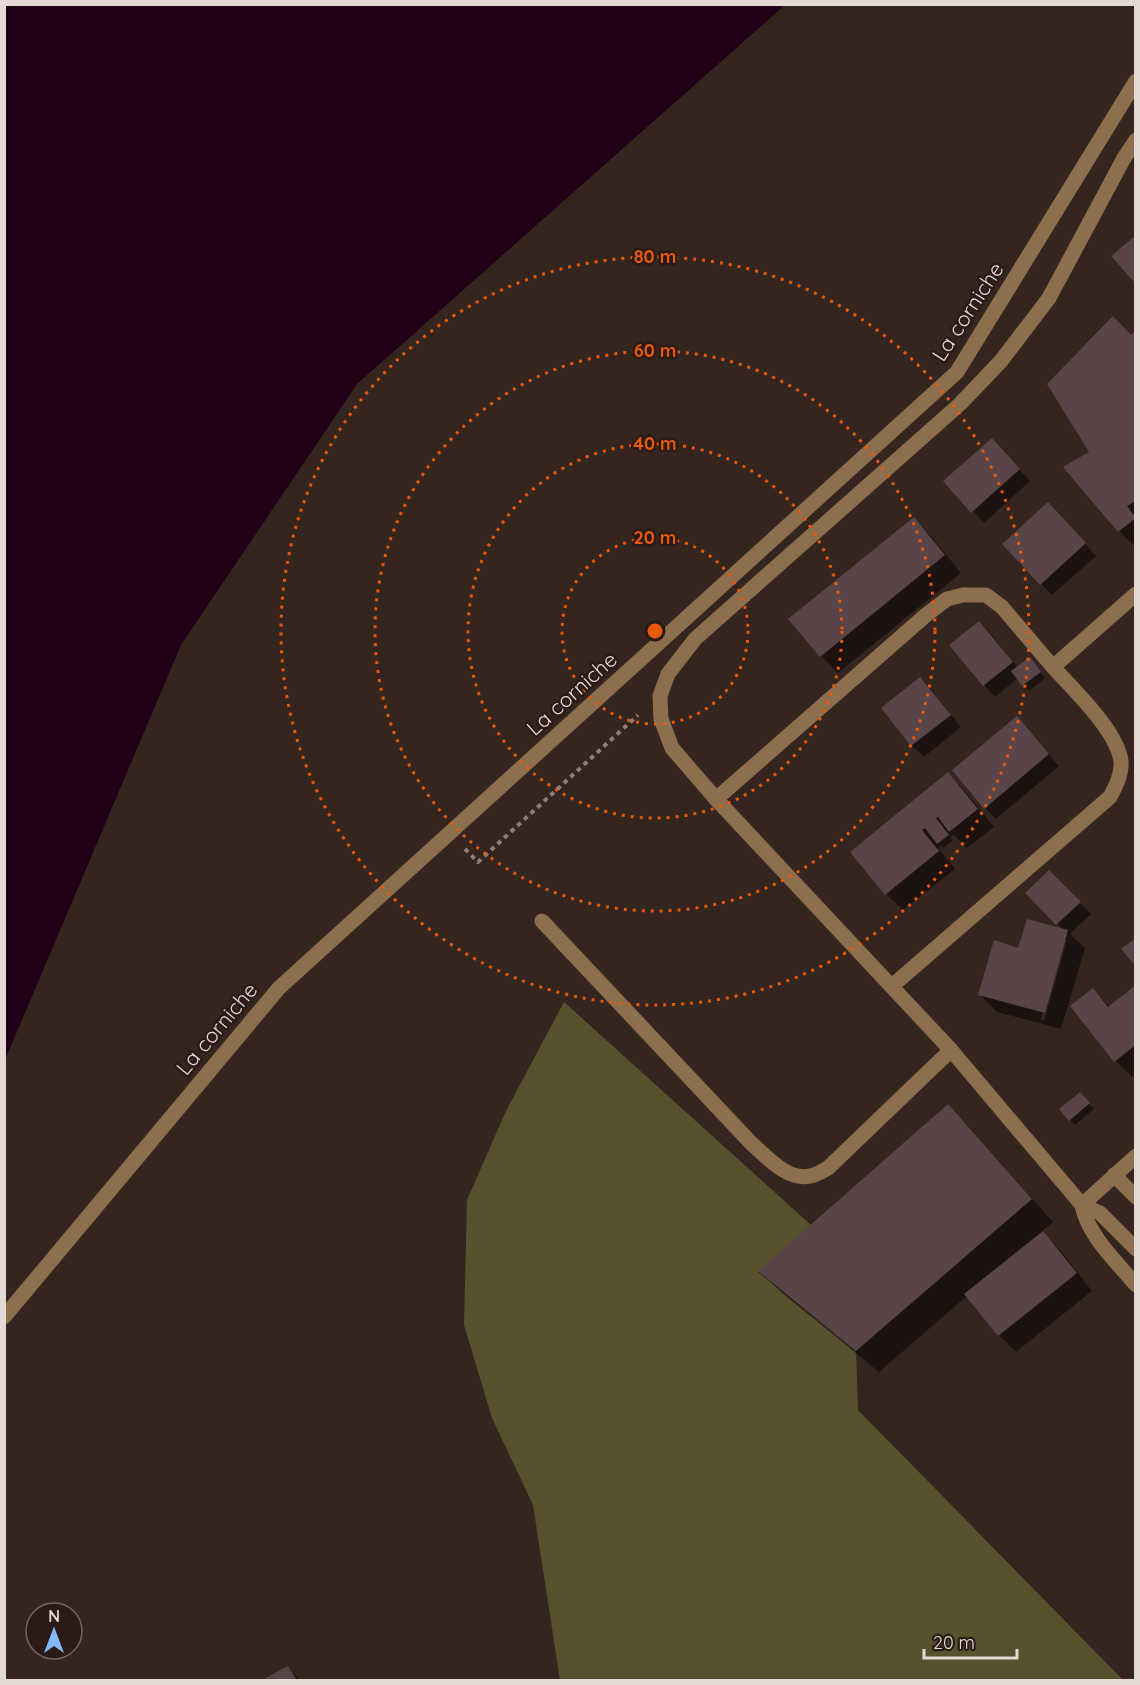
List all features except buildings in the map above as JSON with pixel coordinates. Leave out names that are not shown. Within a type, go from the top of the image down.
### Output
[{"type":"street","name":"La corniche","points":[[4,1317],[279,988],[957,372],[1136,81]]},
{"type":"street","points":[[1136,140],[1124,158],[1049,298],[1001,360],[960,404],[695,639],[668,675],[660,696],[661,718],[672,748],[716,799],[951,1050],[1082,1205],[1096,1237],[1136,1285]]},
{"type":"street","points":[[1053,667],[1136,594]]},
{"type":"street","points":[[716,799],[947,599],[963,595],[986,595],[1002,607],[1108,730],[1117,747],[1121,763],[1119,779],[1110,797],[892,986]]},
{"type":"street","points":[[542,921],[752,1143],[791,1175],[809,1176],[828,1168],[951,1050]]},
{"type":"street","points":[[1082,1205],[1136,1156]]},
{"type":"street","points":[[1114,1176],[1136,1197]]},
{"type":"street","points":[[1082,1205],[1100,1213],[1136,1250],[1119,1264]]},
{"type":"path","points":[[478,861],[660,696]]},
{"type":"shaded area","points":[[5,4],[785,5],[357,384],[181,645],[5,1060]]},
{"type":"shaded area","points":[[564,1002],[811,1225],[758,1272],[856,1351],[858,1410],[1123,1680],[560,1680],[533,1505],[492,1418],[464,1325],[467,1200],[506,1111]]}]
